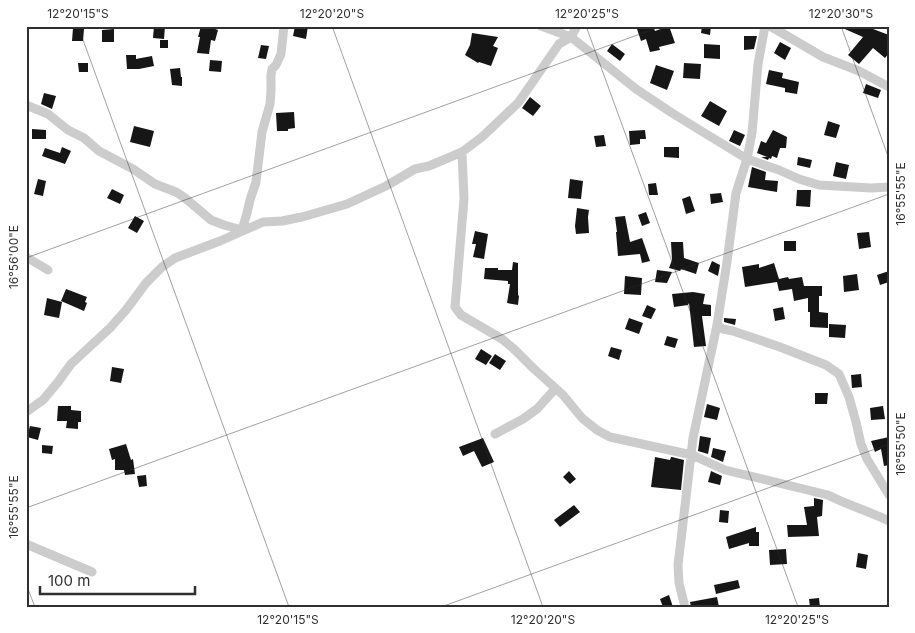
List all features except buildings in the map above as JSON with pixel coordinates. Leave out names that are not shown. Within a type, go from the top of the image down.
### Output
[{"type":"street","points":[[242,230],[256,182],[262,132],[270,104],[270,75],[281,54],[284,26]]},
{"type":"street","points":[[541,26],[571,37],[636,89],[747,159],[819,186],[889,187]]},
{"type":"street","points":[[26,412],[43,400],[71,364],[110,328],[146,283],[162,267],[176,258],[263,222],[287,220],[340,206],[386,186],[415,169],[429,166],[462,152],[482,137],[518,103],[559,44],[571,37],[576,26]]},
{"type":"street","points":[[685,607],[679,583],[678,565],[694,438],[717,325],[736,194],[747,159],[752,133],[758,64],[765,26]]},
{"type":"street","points":[[770,26],[823,56],[859,71],[889,87]]},
{"type":"street","points":[[26,105],[48,114],[68,130],[84,138],[99,151],[133,169],[155,184],[176,192],[211,220],[242,230]]},
{"type":"street","points":[[462,152],[464,199],[455,307],[460,315],[502,339],[563,396],[582,418],[597,430],[610,437],[692,455],[725,470],[828,495],[889,521]]},
{"type":"street","points":[[26,257],[48,270]]},
{"type":"street","points":[[717,325],[723,329],[780,347],[826,365],[839,374],[849,397],[861,444],[867,459],[889,495]]},
{"type":"street","points":[[495,434],[523,420],[537,409],[555,389]]},
{"type":"street","points":[[26,544],[92,572]]}]
